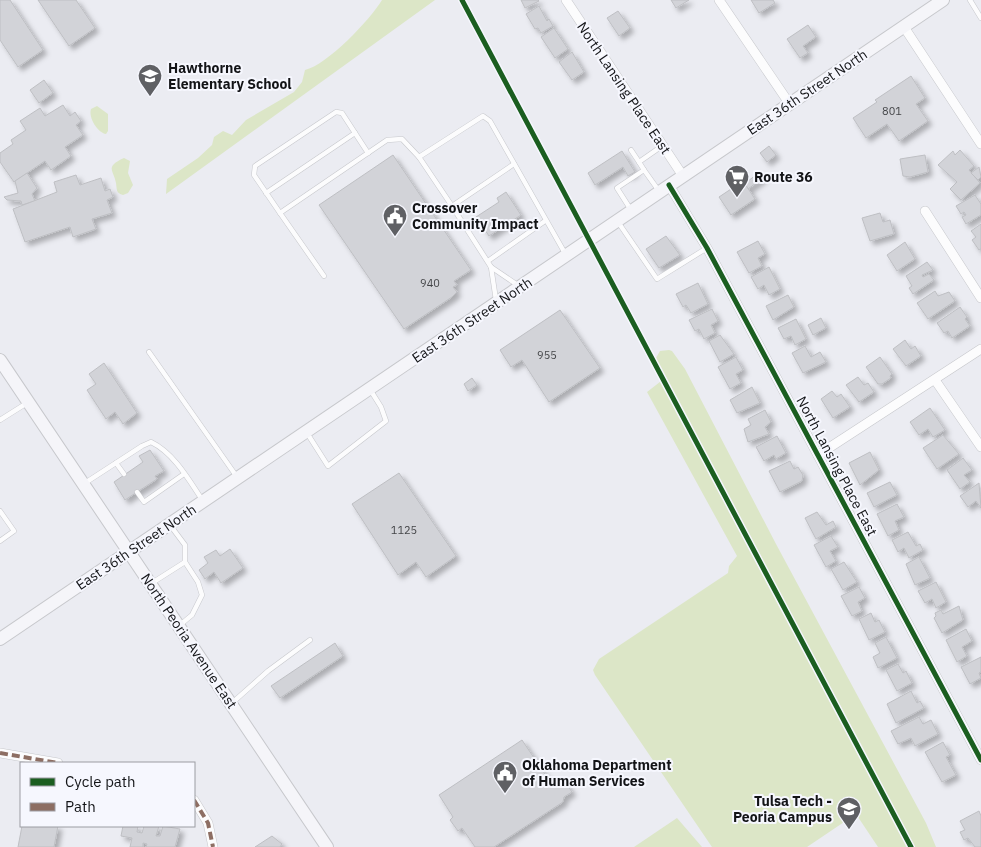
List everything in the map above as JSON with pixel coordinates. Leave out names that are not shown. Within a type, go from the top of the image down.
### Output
[{"type":"main road","name":"East 36th Street North","points":[[0,639],[943,0]]},
{"type":"main road","name":"North Peoria Avenue East","points":[[0,360],[327,847]]},
{"type":"street","name":"North Lansing Place East","points":[[566,0],[683,176]]},
{"type":"street","points":[[719,0],[789,103]]},
{"type":"street","points":[[904,26],[981,144]]},
{"type":"street","name":"North Lansing Place East","points":[[664,188],[707,248],[981,760]]},
{"type":"street","points":[[925,211],[981,298]]},
{"type":"street","points":[[818,455],[981,349]]},
{"type":"street","points":[[935,380],[981,447]]},
{"type":"street","points":[[0,753],[52,762]]},
{"type":"street","points":[[195,802],[208,823],[214,847]]},
{"type":"lane","points":[[970,0],[981,18]]},
{"type":"lane","points":[[324,276],[254,175],[255,166],[336,112],[342,114],[368,153]]},
{"type":"lane","points":[[419,157],[483,116],[490,121],[566,256]]},
{"type":"lane","points":[[266,193],[355,133]]},
{"type":"lane","points":[[280,213],[387,140],[395,138],[407,142],[488,261],[491,267],[497,304]]},
{"type":"lane","points":[[639,162],[662,146]]},
{"type":"lane","points":[[631,150],[644,170],[664,188]]},
{"type":"lane","points":[[452,206],[514,164]]},
{"type":"lane","points":[[632,211],[617,188],[644,170]]},
{"type":"lane","points":[[488,261],[546,221]]},
{"type":"lane","points":[[618,221],[657,278],[707,248]]},
{"type":"lane","points":[[491,267],[520,288]]},
{"type":"lane","points":[[149,352],[238,478]]},
{"type":"lane","points":[[307,432],[328,466],[386,421],[381,407],[370,390]]},
{"type":"lane","points":[[0,420],[28,402]]},
{"type":"lane","points":[[84,484],[151,442],[161,447],[184,474],[203,502]]},
{"type":"lane","points":[[116,463],[124,474]]},
{"type":"lane","points":[[137,492],[144,502],[184,474]]},
{"type":"lane","points":[[0,511],[14,531],[0,541]]},
{"type":"lane","points":[[170,525],[185,545],[185,562],[198,582],[202,596],[192,615],[179,626]]},
{"type":"lane","points":[[151,584],[185,562]]},
{"type":"lane","points":[[231,704],[268,671],[310,640]]},
{"type":"green space","points":[[382,0],[435,0],[166,194],[167,179],[198,158],[212,145],[214,137],[223,131],[232,135],[246,120],[294,92],[302,82],[305,70],[325,60],[347,41],[368,19]]},
{"type":"green space","points":[[97,106],[108,114],[108,131],[106,134],[100,131],[92,121],[91,109]]},
{"type":"green space","points":[[124,158],[130,161],[128,173],[133,185],[128,193],[123,195],[117,191],[112,166]]},
{"type":"green space","points":[[660,351],[672,351],[685,369],[776,544],[926,823],[936,847],[878,847],[856,814],[807,847],[712,847],[595,675],[593,670],[599,659],[728,573],[729,566],[737,556],[647,392],[665,378],[656,358]]},
{"type":"green space","points":[[677,818],[702,847],[634,847]]},
{"type":"building","points":[[0,0],[10,0],[43,50],[18,67],[0,40]]},
{"type":"building","points":[[38,0],[76,0],[95,28],[69,46]]},
{"type":"building","points":[[521,0],[538,0],[539,1],[525,8]]},
{"type":"building","points":[[671,0],[689,0],[676,8]]},
{"type":"building","points":[[751,0],[773,0],[775,3],[759,13]]},
{"type":"building","points":[[539,6],[547,21],[549,19],[553,26],[541,33],[538,28],[535,29],[526,14]]},
{"type":"building","points":[[618,11],[630,28],[619,36],[607,18]]},
{"type":"building","points":[[808,25],[816,37],[803,46],[808,53],[800,58],[787,39]]},
{"type":"building","points":[[554,28],[568,49],[555,58],[541,37]]},
{"type":"building","points":[[572,52],[584,72],[572,80],[559,62]]},
{"type":"building","points":[[911,76],[925,98],[916,104],[928,121],[899,141],[887,124],[866,138],[853,118],[877,102],[875,100]]},
{"type":"building","points":[[44,80],[53,93],[39,103],[30,90]]},
{"type":"building","points":[[63,105],[70,116],[75,112],[81,121],[76,125],[83,135],[65,147],[71,156],[51,170],[45,161],[14,182],[0,162],[0,153],[13,144],[11,140],[26,130],[20,121],[40,108],[45,116]]},
{"type":"building","name":"Route 36","points":[[769,146],[776,155],[767,162],[760,153]]},
{"type":"building","points":[[960,150],[974,166],[969,170],[980,183],[961,200],[950,189],[957,182],[938,165],[953,151],[955,155]]},
{"type":"building","points":[[622,151],[635,172],[628,176],[623,167],[595,185],[588,173]]},
{"type":"building","name":"Crossover Community Impact","points":[[393,155],[471,270],[454,281],[457,285],[453,287],[457,292],[452,297],[404,329],[319,205]]},
{"type":"building","points":[[925,155],[928,172],[910,177],[903,176],[900,159]]},
{"type":"building","points":[[979,167],[981,177],[978,180],[971,173]]},
{"type":"building","points":[[760,172],[763,178],[748,189],[744,184]]},
{"type":"building","points":[[27,173],[37,188],[32,194],[35,201],[22,205],[21,201],[7,200],[4,197],[18,193],[15,181]]},
{"type":"building","points":[[76,175],[80,185],[101,178],[105,191],[110,189],[113,197],[107,200],[112,213],[92,219],[96,229],[73,237],[70,227],[25,242],[13,209],[57,192],[54,182]]},
{"type":"building","name":"Route 36","points":[[743,181],[755,199],[731,215],[719,197]]},
{"type":"building","points":[[506,192],[521,215],[489,236],[476,217],[499,202],[497,198]]},
{"type":"building","points":[[975,195],[981,204],[981,215],[966,224],[962,217],[966,215],[964,212],[961,214],[956,206]]},
{"type":"building","points":[[880,213],[883,222],[890,220],[894,234],[870,241],[862,218]]},
{"type":"building","points":[[981,224],[981,249],[979,250],[972,240],[976,237],[971,231]]},
{"type":"building","points":[[666,236],[680,255],[659,268],[646,249]]},
{"type":"building","points":[[758,241],[765,254],[758,258],[762,266],[749,273],[737,252]]},
{"type":"building","points":[[905,242],[915,259],[897,271],[887,255]]},
{"type":"building","points":[[927,262],[933,270],[922,275],[923,277],[929,274],[934,280],[913,294],[909,288],[912,286],[906,276]]},
{"type":"building","points":[[769,267],[780,289],[769,295],[764,285],[758,289],[751,277]]},
{"type":"building","points":[[698,283],[708,304],[691,313],[686,305],[683,307],[676,294]]},
{"type":"building","points":[[935,291],[938,296],[949,292],[955,301],[928,319],[917,303]]},
{"type":"building","points":[[788,295],[794,307],[773,320],[766,306]]},
{"type":"building","points":[[960,307],[967,317],[965,319],[970,326],[952,338],[948,331],[944,333],[937,323]]},
{"type":"building","points":[[712,309],[718,321],[711,325],[715,333],[704,339],[699,329],[695,331],[689,320]]},
{"type":"building","points":[[560,310],[600,368],[549,402],[522,360],[511,367],[500,350]]},
{"type":"building","points":[[821,318],[826,328],[813,335],[808,325]]},
{"type":"building","points":[[796,319],[806,339],[795,345],[791,336],[784,339],[778,328]]},
{"type":"building","points":[[720,335],[734,354],[720,362],[709,341]]},
{"type":"building","points":[[905,340],[911,349],[915,346],[921,356],[906,366],[893,349]]},
{"type":"building","points":[[805,346],[811,357],[820,352],[826,362],[803,373],[792,353]]},
{"type":"building","points":[[736,357],[743,370],[736,374],[741,383],[730,389],[718,367]]},
{"type":"building","points":[[880,357],[892,374],[891,378],[882,384],[878,384],[866,367]]},
{"type":"building","points":[[104,363],[137,413],[123,424],[115,412],[106,419],[87,390],[96,384],[89,374]]},
{"type":"building","points":[[858,377],[864,385],[868,383],[874,392],[859,402],[846,385]]},
{"type":"building","points":[[472,378],[477,385],[468,391],[464,384]]},
{"type":"building","points":[[752,387],[760,403],[737,413],[730,400]]},
{"type":"building","points":[[832,391],[837,397],[841,394],[850,407],[833,418],[821,399]]},
{"type":"building","points":[[930,408],[945,430],[933,437],[928,429],[919,435],[910,422]]},
{"type":"building","points":[[765,410],[771,422],[765,427],[769,434],[748,442],[744,429],[751,425],[748,419]]},
{"type":"building","points":[[943,435],[959,454],[937,469],[923,448]]},
{"type":"building","points":[[777,436],[786,453],[776,459],[774,455],[764,461],[756,447]]},
{"type":"building","points":[[150,450],[164,471],[155,476],[157,479],[125,500],[114,482],[143,462],[139,456]]},
{"type":"building","points":[[870,452],[879,470],[860,485],[849,463]]},
{"type":"building","points":[[963,458],[972,470],[964,475],[970,482],[960,489],[947,470]]},
{"type":"building","points":[[790,461],[794,469],[798,467],[803,475],[802,481],[780,492],[769,471]]},
{"type":"building","points":[[399,473],[456,556],[426,577],[416,562],[398,575],[352,504]]},
{"type":"building","points":[[890,482],[897,495],[874,507],[867,493]]},
{"type":"building","points":[[979,483],[981,508],[976,501],[968,507],[960,496]]},
{"type":"building","points":[[897,504],[904,517],[895,521],[899,530],[888,536],[877,514]]},
{"type":"building","points":[[817,512],[826,525],[833,521],[836,527],[816,539],[805,518]]},
{"type":"building","points":[[908,532],[916,546],[920,544],[923,550],[909,558],[904,548],[898,552],[892,540]]},
{"type":"building","points":[[831,536],[838,547],[830,551],[836,561],[826,567],[814,545]]},
{"type":"building","points":[[230,549],[243,568],[221,583],[214,572],[205,579],[199,570],[208,563],[204,557],[216,550],[220,556]]},
{"type":"building","points":[[919,557],[930,578],[915,585],[906,564]]},
{"type":"building","points":[[844,562],[857,582],[843,590],[831,569]]},
{"type":"building","points":[[936,582],[946,602],[936,608],[932,599],[925,603],[918,591]]},
{"type":"building","points":[[859,587],[865,598],[858,602],[862,611],[852,616],[841,596]]},
{"type":"building","points":[[959,606],[963,620],[942,633],[934,618],[936,616],[935,613],[941,610],[943,614]]},
{"type":"building","points":[[871,613],[875,622],[879,620],[885,632],[869,640],[859,619]]},
{"type":"building","points":[[966,629],[972,641],[962,647],[967,656],[957,662],[946,640]]},
{"type":"building","points":[[886,637],[897,658],[878,668],[873,657],[880,653],[875,643]]},
{"type":"building","points":[[335,643],[343,656],[280,698],[271,686]]},
{"type":"building","points":[[981,657],[981,672],[979,673],[981,678],[970,684],[961,667]]},
{"type":"building","points":[[898,664],[903,673],[906,671],[912,683],[897,691],[886,670]]},
{"type":"building","points":[[911,691],[917,703],[920,701],[924,708],[896,723],[887,704]]},
{"type":"building","points":[[919,717],[923,724],[931,720],[938,734],[915,746],[911,738],[898,744],[891,731]]},
{"type":"building","name":"Oklahoma Department of Human Services","points":[[522,740],[551,783],[562,777],[572,792],[564,797],[563,802],[494,847],[475,847],[462,828],[458,831],[450,820],[453,817],[439,795]]},
{"type":"building","points":[[943,742],[950,755],[946,757],[956,775],[942,782],[925,752]]},
{"type":"building","points":[[979,811],[981,816],[981,847],[975,847],[968,838],[964,840],[960,832],[965,830],[960,821]]},
{"type":"building","points":[[22,827],[58,827],[54,847],[18,847]]},
{"type":"building","points":[[123,827],[138,827],[137,832],[142,833],[144,827],[159,827],[156,836],[160,836],[163,827],[180,829],[175,847],[146,847],[147,844],[143,843],[143,847],[130,847],[132,838],[121,836]]},
{"type":"building","points":[[272,836],[282,844],[280,847],[255,847]]},
{"type":"marked path","points":[[0,753],[52,762]]},
{"type":"marked path","points":[[195,802],[208,823],[213,847]]},
{"type":"cycle path","points":[[462,0],[911,847]]},
{"type":"cycle path","points":[[669,185],[707,248],[981,760]]},
{"type":"place","name":"Hawthorne Elementary School","points":[[150,97]]},
{"type":"place","name":"Route 36","points":[[737,198]]},
{"type":"place","name":"Crossover Community Impact","points":[[395,237]]},
{"type":"place","name":"Oklahoma Department of Human Services","points":[[505,794]]},
{"type":"place","name":"Tulsa Tech - Peoria Campus","points":[[849,830]]}]
